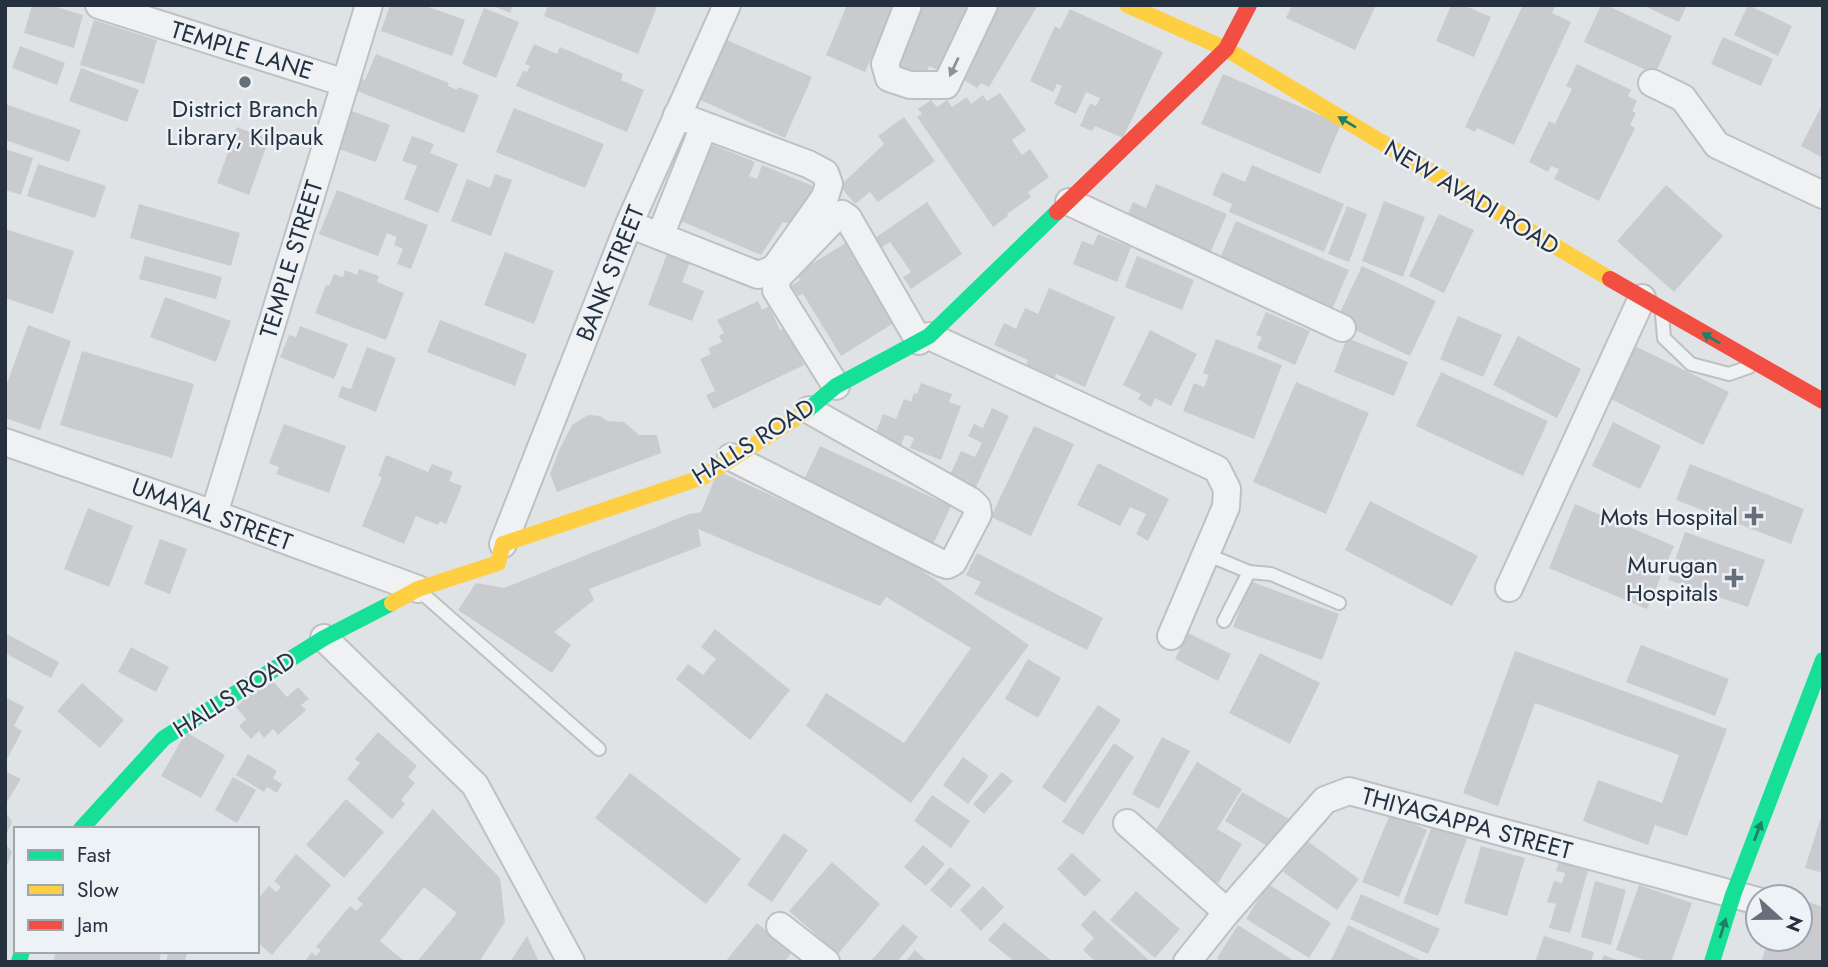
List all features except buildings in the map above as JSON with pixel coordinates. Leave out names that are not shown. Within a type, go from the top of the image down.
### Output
[{"type":"street","name":"TEMPLE LANE","points":[[99,5],[345,83]]},
{"type":"street","name":"TEMPLE STREET","points":[[214,514],[369,5]]},
{"type":"street","name":"BANK STREET","points":[[503,544],[629,224],[727,5]]},
{"type":"street","points":[[908,5],[885,64],[889,78],[910,85],[946,85],[984,5]]},
{"type":"street","name":"NEW AVADI ROAD","points":[[1127,5],[1226,49],[1756,365],[1821,395]]},
{"type":"street","name":"HALLS ROAD","points":[[83,827],[164,738],[324,638],[418,589],[498,563],[503,544],[703,477],[809,410],[835,386],[924,338],[1226,49],[1249,5]]},
{"type":"street","points":[[1652,83],[1683,99],[1717,145],[1823,195]]},
{"type":"street","points":[[629,224],[758,275],[774,269],[825,197],[829,184],[825,173],[808,164],[677,115]]},
{"type":"street","points":[[660,236],[705,126]]},
{"type":"street","points":[[652,172],[681,183]]},
{"type":"street","points":[[1069,202],[1342,328]]},
{"type":"street","points":[[835,386],[776,290],[777,278],[842,214],[848,218],[924,338],[1217,469],[1227,489],[1226,507],[1171,636]]},
{"type":"street","points":[[1509,587],[1652,303]]},
{"type":"street","points":[[731,457],[941,564],[953,562],[978,514],[977,507],[971,501],[809,410]]},
{"type":"street","name":"UMAYAL STREET","points":[[5,442],[214,514],[418,589]]},
{"type":"street","points":[[324,638],[475,785],[571,962]]},
{"type":"street","points":[[1758,883],[1823,660]]},
{"type":"street","name":"THIYAGAPPA STREET","points":[[1187,962],[1325,800],[1349,791],[1744,895]]},
{"type":"street","points":[[1127,823],[1227,912]]},
{"type":"street","points":[[1712,962],[1744,913]]},
{"type":"street","points":[[780,926],[826,962]]},
{"type":"lane","points":[[1652,303],[1664,338],[1691,364],[1729,374],[1756,365]]},
{"type":"lane","points":[[1206,554],[1249,572],[1271,574],[1339,603]]},
{"type":"lane","points":[[1224,621],[1249,572]]},
{"type":"lane","points":[[418,589],[599,749]]},
{"type":"traffic: fast","points":[[804,413],[836,386],[929,336],[1057,212]]},
{"type":"traffic: fast","points":[[83,827],[164,738],[324,638],[392,603]]},
{"type":"traffic: fast","points":[[1712,962],[1733,895],[1823,660]]},
{"type":"traffic: fast","points":[[19,962],[21,953]]},
{"type":"traffic: slow","points":[[1127,5],[1226,49],[1610,279]]},
{"type":"traffic: slow","points":[[392,603],[418,589],[498,563],[503,544],[703,477],[804,413]]},
{"type":"traffic: jam","points":[[1057,212],[1226,49],[1249,5]]},
{"type":"traffic: jam","points":[[1610,279],[1823,401]]},
{"type":"place","name":"District Branch Library, Kilpauk","points":[[245,82]]},
{"type":"place","name":"Mots Hospital","points":[[1754,516]]},
{"type":"place","name":"Murugan Hospitals","points":[[1734,578]]}]
